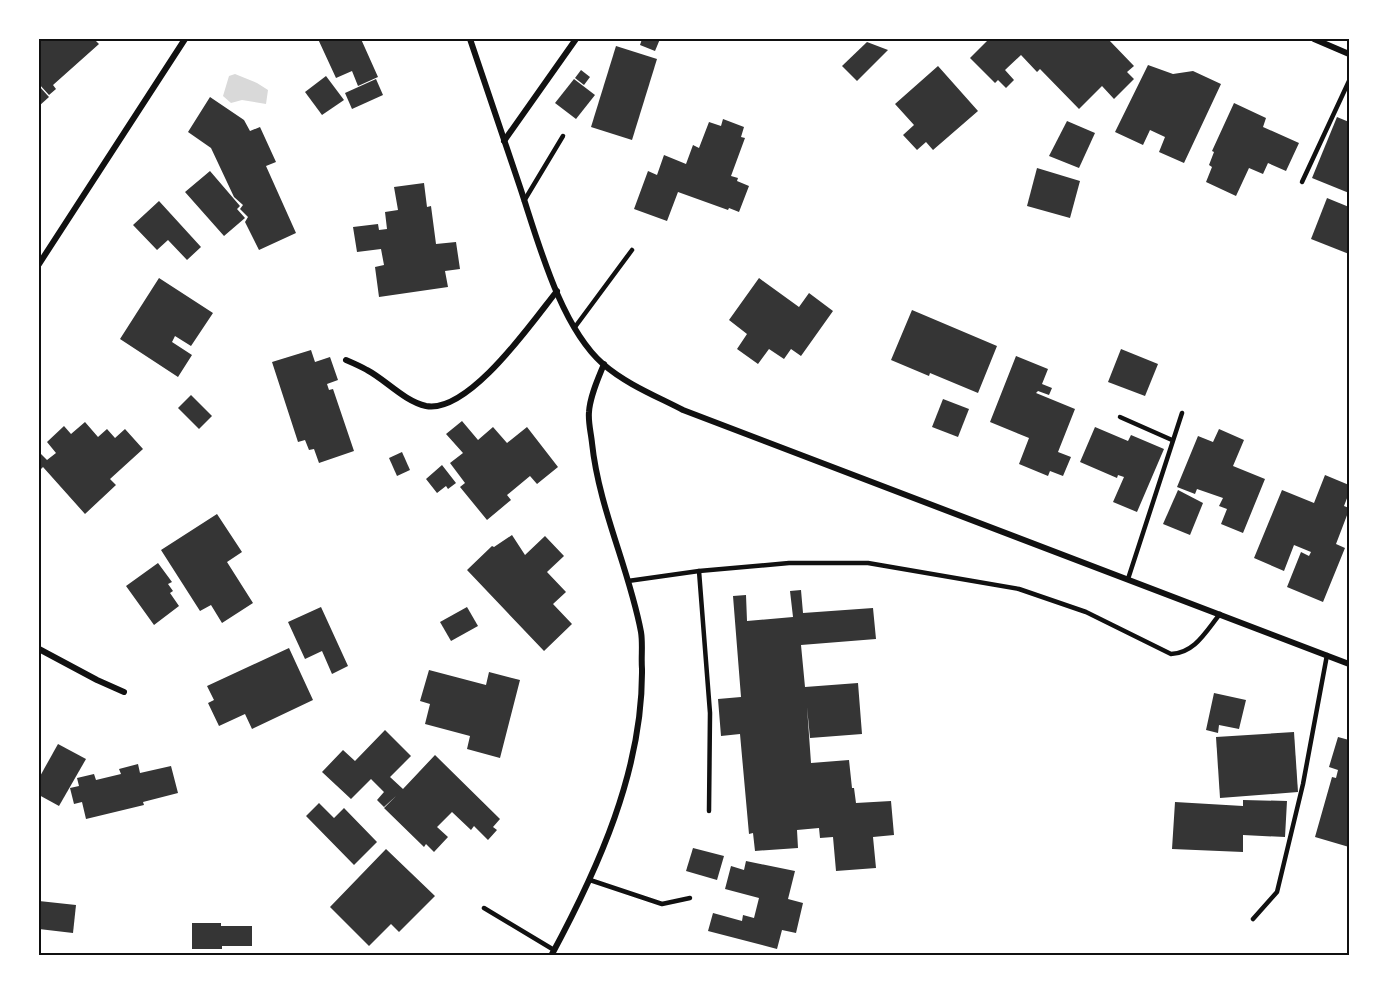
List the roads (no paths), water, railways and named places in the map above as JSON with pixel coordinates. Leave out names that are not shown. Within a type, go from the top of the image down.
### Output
[{"type":"street","points":[[39,264],[185,39]]},
{"type":"street","points":[[470,39],[543,258],[583,342],[604,364],[636,386],[683,410],[1349,664]]},
{"type":"street","points":[[504,141],[576,39]]},
{"type":"street","points":[[1314,39],[1349,54]]},
{"type":"street","points":[[346,360],[367,369],[414,401],[428,406],[454,400],[477,385],[500,361],[557,291]]},
{"type":"street","points":[[552,953],[590,880],[621,799],[635,738],[642,688],[641,634],[594,465],[589,412],[604,364]]},
{"type":"street","points":[[39,649],[124,692]]},
{"type":"lane","points":[[1302,182],[1349,81]]},
{"type":"lane","points":[[524,201],[563,136]]},
{"type":"lane","points":[[575,327],[632,250]]},
{"type":"lane","points":[[1128,579],[1182,413]]},
{"type":"lane","points":[[1120,417],[1172,440]]},
{"type":"lane","points":[[628,581],[699,571],[789,563],[868,563],[1019,589],[1086,612],[1171,654],[1186,652],[1197,644],[1220,614]]},
{"type":"lane","points":[[699,571],[710,713],[709,811]]},
{"type":"lane","points":[[1253,919],[1277,892],[1304,784],[1327,655]]},
{"type":"lane","points":[[590,880],[662,904],[690,898]]},
{"type":"lane","points":[[484,908],[552,953]]}]
